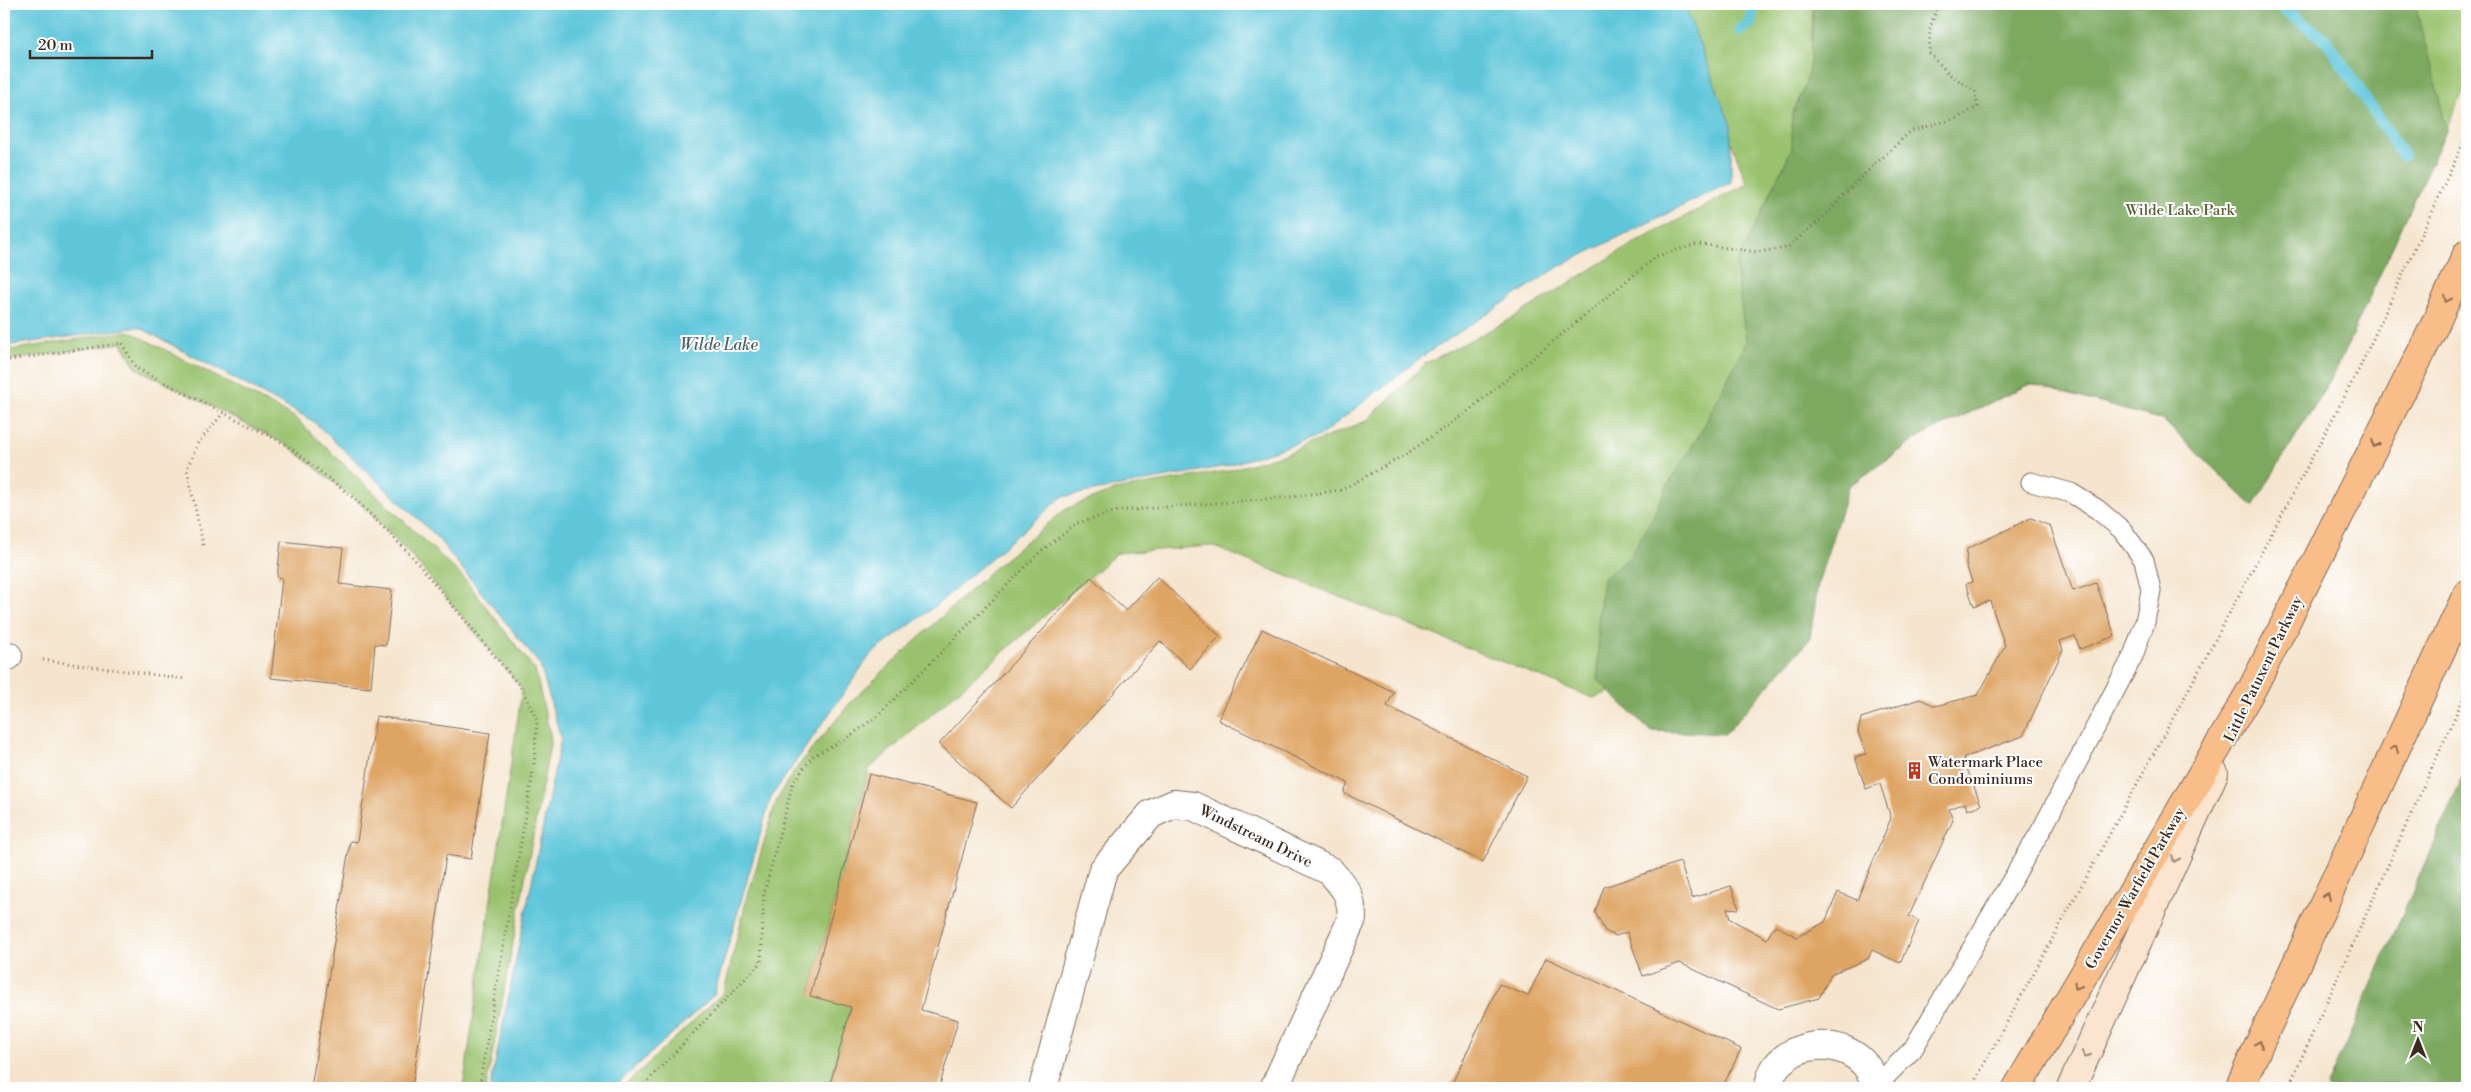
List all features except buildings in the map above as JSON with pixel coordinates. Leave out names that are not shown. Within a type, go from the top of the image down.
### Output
[{"type":"main road","name":"Little Patuxent Parkway","points":[[2071,1088],[2253,687],[2430,335],[2467,254]]},
{"type":"main road","points":[[2239,1088],[2467,594]]},
{"type":"main road","name":"Governor Warfield Parkway","points":[[2017,1088],[2253,687]]},
{"type":"street","name":"Windstream Drive","points":[[1043,1088],[1103,870],[1151,814],[1174,804],[1193,806],[1330,871],[1343,885],[1352,902],[1352,919],[1274,1088]]},
{"type":"street","points":[[1768,1088],[1774,1069],[1786,1057],[1805,1047],[1826,1044],[1846,1050],[1865,1065],[1876,1087]]},
{"type":"lane","points":[[1876,1087],[1913,1049],[2043,827],[2133,656],[2145,622],[2151,590],[2144,560],[2122,530],[2097,509],[2071,493],[2030,482]]},
{"type":"path","points":[[641,1088],[761,962],[764,893],[793,782],[813,756],[844,740],[878,716],[1040,552],[1078,523],[1117,511],[1291,497],[1341,490],[1408,453],[1467,412],[1658,256],[1698,244],[1756,252],[1787,248],[1822,218],[1859,179],[1911,131],[1957,118],[1978,107],[1975,91],[1950,74],[1929,54],[1930,28],[1938,4]]},
{"type":"path","points":[[1971,1088],[2196,676],[2359,369],[2467,135]]},
{"type":"path","points":[[4,361],[122,343],[136,368],[287,445],[357,501],[410,554],[522,689],[536,721],[534,766],[479,1088]]},
{"type":"path","points":[[203,545],[187,469],[198,442],[224,412]]},
{"type":"path","points":[[82,663],[186,679]]},
{"type":"path","points":[[2288,1088],[2467,690]]},
{"type":"green space","name":"Wilde Lake Park","points":[[1680,4],[2467,4],[2467,83],[2335,372],[2253,506],[2163,420],[2031,384],[1922,435],[1849,486],[1681,667],[1593,698],[1212,546],[1117,553],[869,769],[810,995],[851,1007],[829,1088],[622,1088],[724,992],[745,905],[776,802],[788,780],[802,761],[852,701],[995,567],[1066,509],[1115,490],[1226,471],[1288,453],[1366,421],[1426,363],[1511,319],[1629,246],[1747,184]]},
{"type":"green space","points":[[1813,4],[2415,4],[2447,129],[2335,372],[2253,506],[2163,420],[2030,384],[1922,435],[1849,486],[1818,583],[1810,639],[1725,734],[1650,731],[1598,680],[1598,622],[1603,579],[1629,558],[1654,515],[1666,488],[1701,432],[1746,343],[1736,266],[1792,148],[1792,115],[1805,85],[1811,56]]},
{"type":"green space","points":[[129,331],[294,417],[463,577],[535,670],[551,739],[486,1088],[463,1088],[522,689],[410,554],[357,501],[287,445],[136,368],[122,343],[4,361],[4,351]]},
{"type":"green space","points":[[2467,767],[2467,1088],[2326,1088]]},
{"type":"water","name":"Wilde Lake","points":[[4,4],[1684,4],[1731,126],[1731,182],[1560,266],[1420,358],[1320,436],[1226,466],[1062,497],[934,607],[871,654],[771,797],[714,995],[613,1088],[490,1088],[561,738],[540,665],[435,535],[313,421],[139,327],[4,346]]},
{"type":"waterway","points":[[1740,30],[1750,23],[1753,4]]},
{"type":"waterway","points":[[2277,4],[2327,41],[2403,156]]},
{"type":"place","name":"Watermark Place Condominiums","points":[[1914,771]]}]
